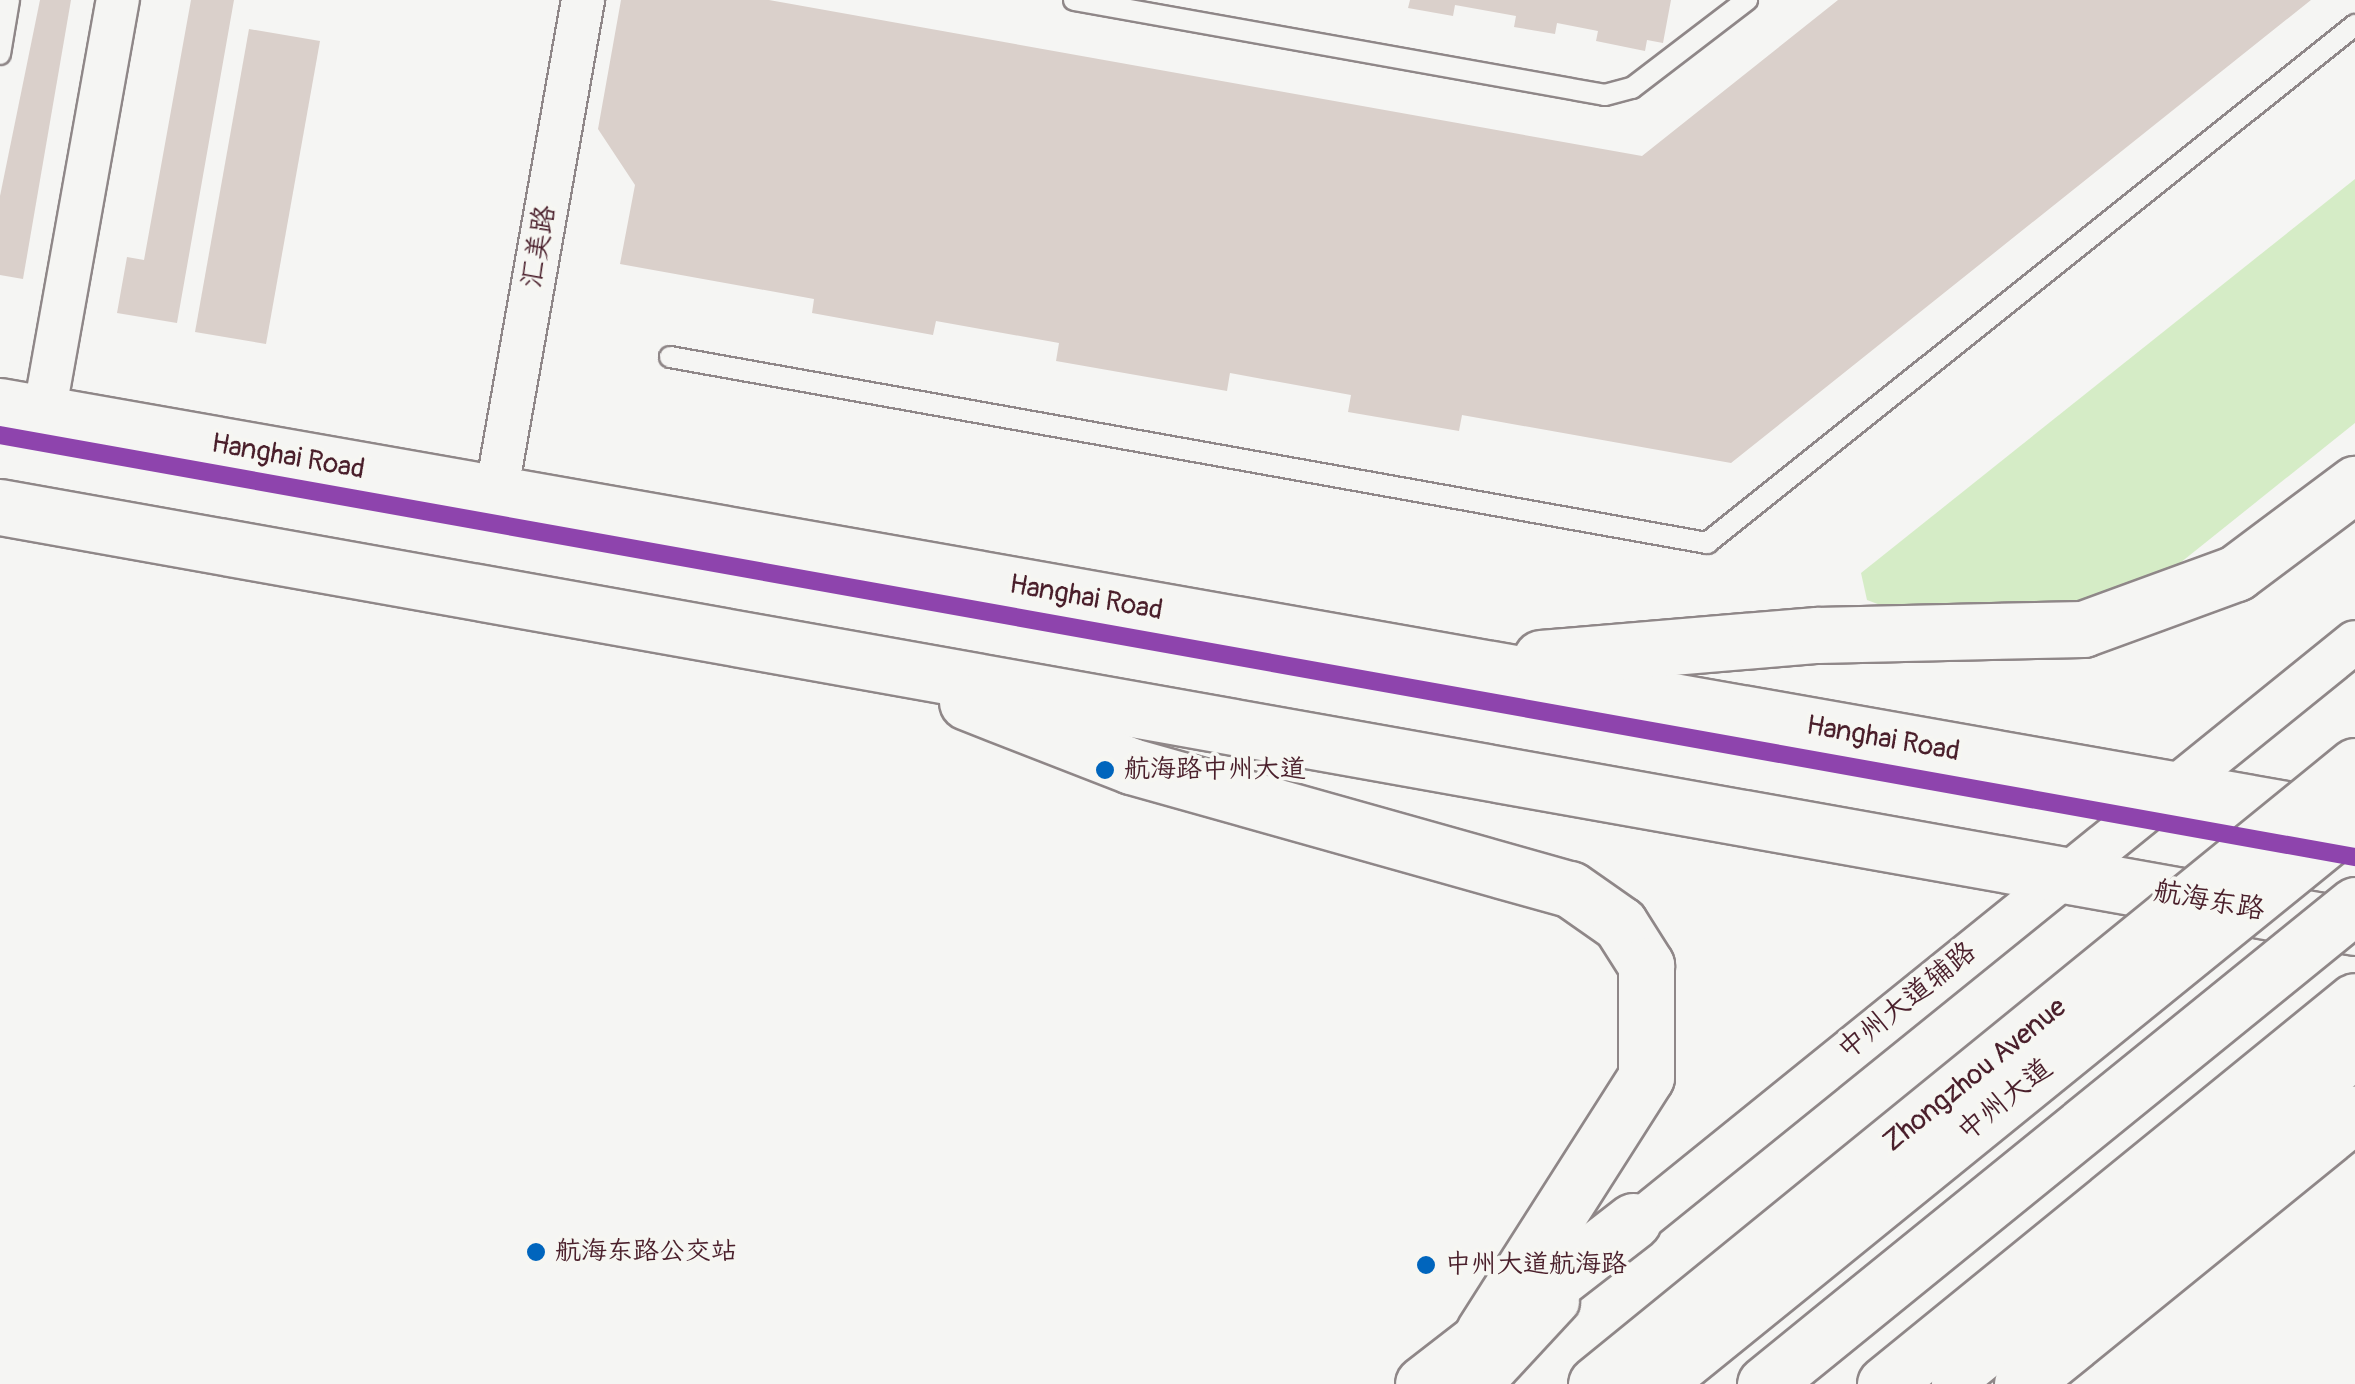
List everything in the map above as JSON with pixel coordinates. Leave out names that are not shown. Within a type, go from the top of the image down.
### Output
[{"type":"main road","name":"Hanghai Road","points":[[22,410],[2172,789]]},
{"type":"main road","points":[[1463,665],[1816,635],[2083,629],[2236,573],[2355,484]]},
{"type":"main road","points":[[0,508],[2064,875]]},
{"type":"main road","points":[[901,671],[1042,738],[1570,889],[1620,924],[1646,965],[1646,1077],[1482,1359]]},
{"type":"main road","name":"Zhongzhou Avenue","points":[[1596,1384],[2355,766]]},
{"type":"main road","points":[[2172,789],[2355,818]]},
{"type":"main road","name":"中州大道","points":[[1655,1384],[2355,818]]},
{"type":"main road","name":"航海东路","points":[[2064,875],[2355,927]]},
{"type":"main road","points":[[1765,1384],[2355,905]]},
{"type":"main road","points":[[1885,1384],[2355,1001]]},
{"type":"main road","points":[[2022,1384],[2355,1113]]},
{"type":"main road","points":[[1424,1384],[1482,1359],[1632,1221]]},
{"type":"street","points":[[22,410],[118,0]]},
{"type":"street","name":"汇美路","points":[[496,494],[583,0]]},
{"type":"street","name":"中州大道辅路","points":[[1632,1221],[2355,642]]},
{"type":"street","points":[[1953,1384],[2355,1058]]},
{"type":"lane","points":[[0,54],[9,0]]},
{"type":"lane","points":[[1074,0],[1605,95],[1632,88],[1747,0]]},
{"type":"lane","points":[[670,358],[1707,543],[2355,25]]},
{"type":"green space","points":[[2355,179],[2355,423],[2065,655],[2024,659],[1867,600],[1861,573]]},
{"type":"building","points":[[40,0],[71,0],[23,279],[0,275],[0,196]]},
{"type":"building","points":[[191,0],[234,0],[177,323],[117,313],[127,257],[144,260]]},
{"type":"building","points":[[621,0],[769,0],[1642,156],[1838,0],[2311,0],[1731,463],[1462,415],[1459,431],[1348,412],[1351,395],[1230,373],[1227,391],[1056,361],[1059,343],[936,321],[933,335],[812,313],[814,299],[620,264],[635,185],[598,129]]},
{"type":"building","points":[[1410,0],[1671,0],[1663,43],[1647,40],[1645,51],[1596,41],[1598,31],[1557,23],[1555,34],[1514,27],[1516,16],[1455,5],[1453,16],[1408,8]]},
{"type":"building","points":[[249,29],[320,41],[266,344],[195,332]]},
{"type":"transit line","points":[[0,435],[2355,857]]},
{"type":"place","name":"航海路中州大道","points":[[1105,770]]},
{"type":"place","name":"航海东路公交站","points":[[536,1252]]},
{"type":"place","name":"中州大道航海路","points":[[1426,1265]]}]
